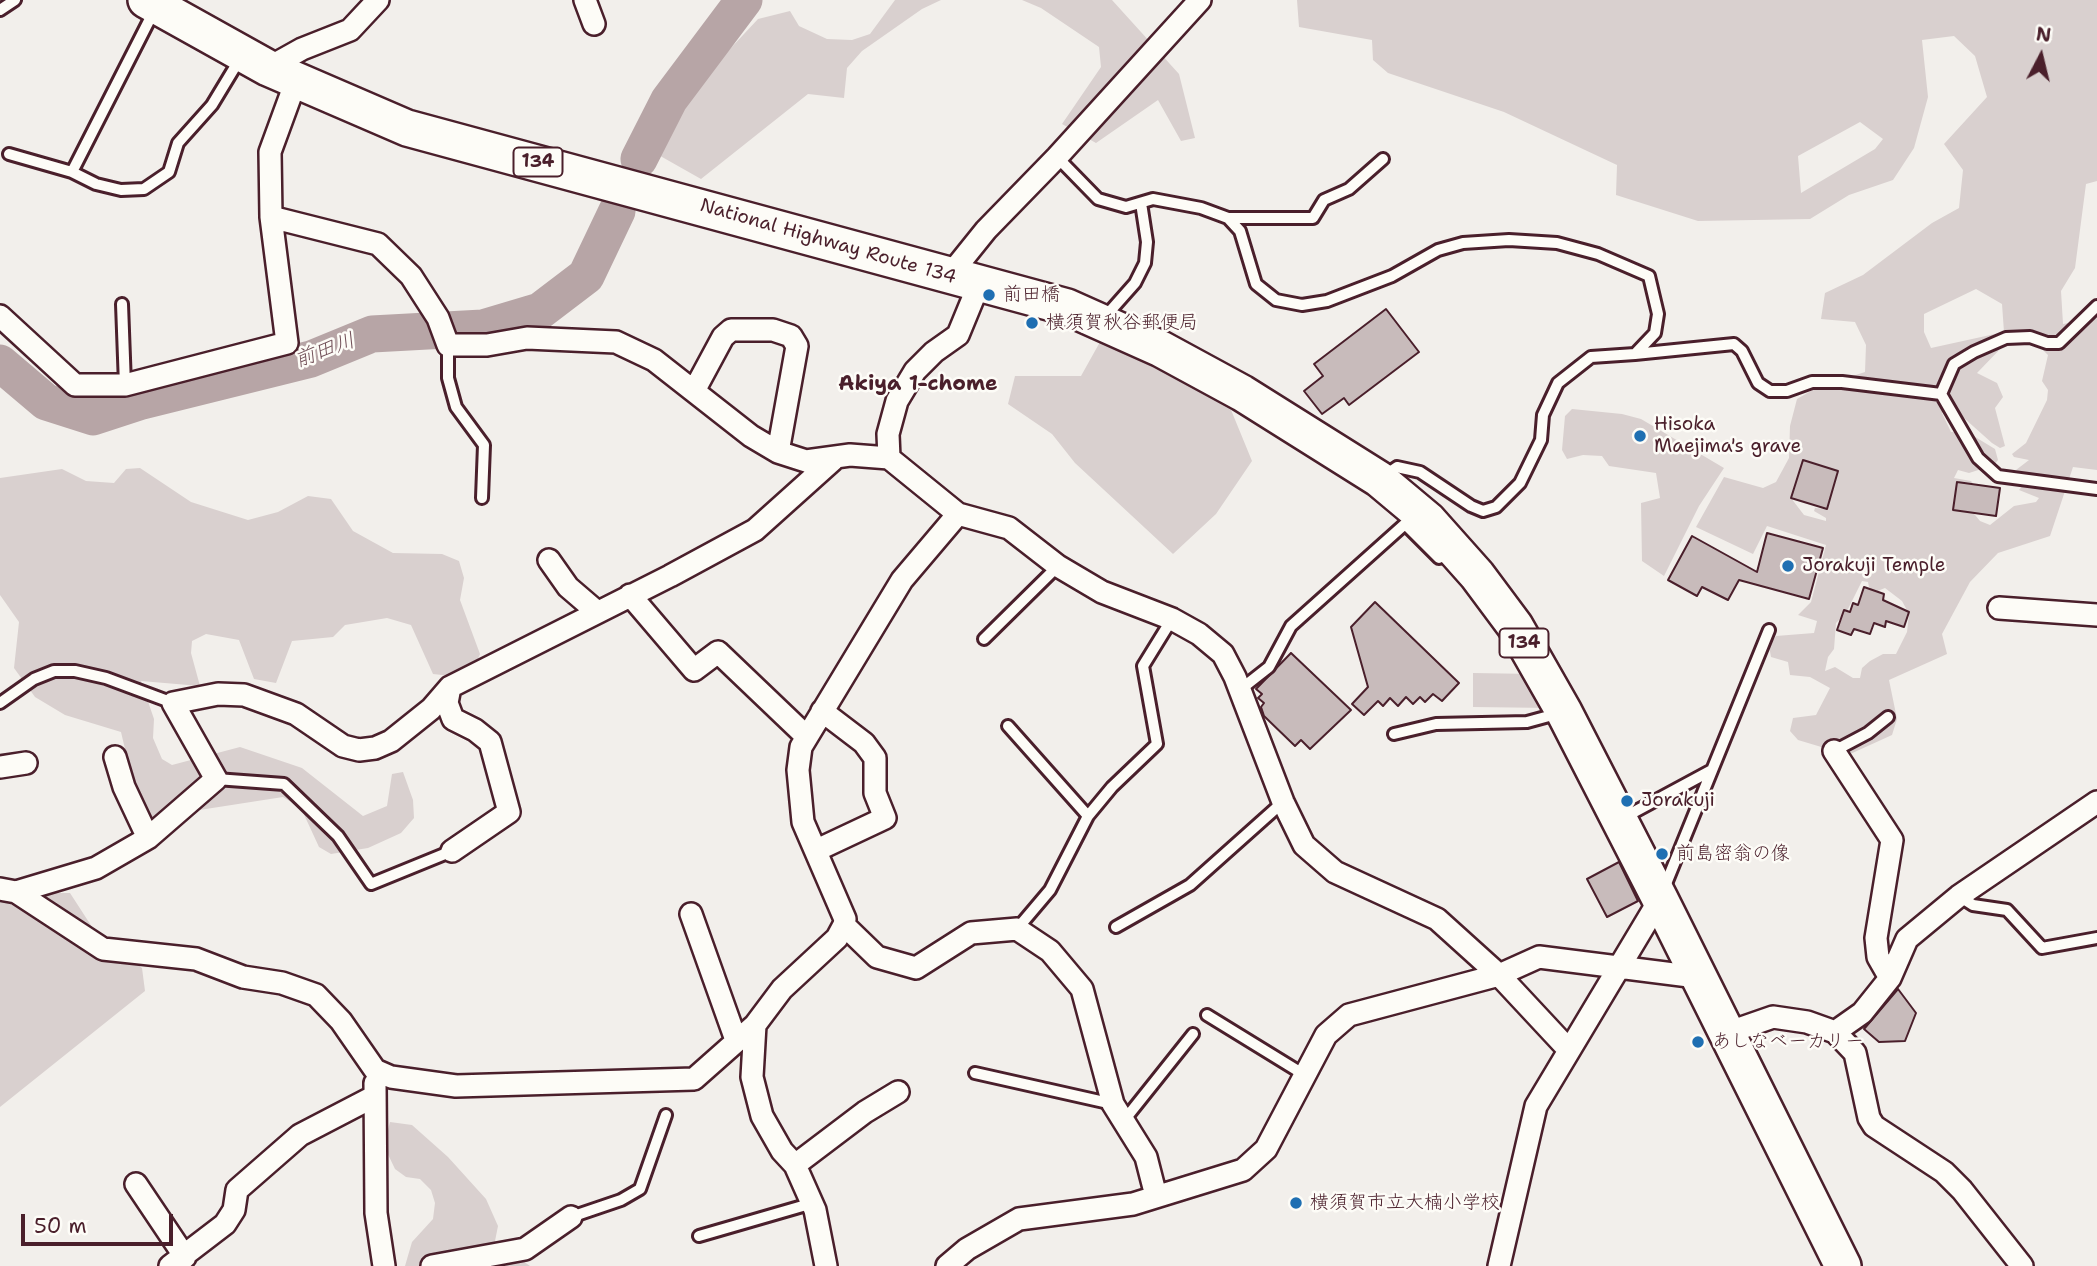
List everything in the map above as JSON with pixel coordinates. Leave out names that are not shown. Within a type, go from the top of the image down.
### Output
[{"type":"highway","name":"National Highway Route 134","points":[[151,3],[269,68],[407,128],[1067,307],[1102,321],[1242,393],[1378,479],[1428,520],[1485,597],[1515,626],[1564,712],[1617,821],[1660,899],[1843,1266]]},
{"type":"street","points":[[0,316],[75,385],[125,385],[287,343],[271,217],[269,68],[302,49],[350,30],[377,0]]},
{"type":"street","points":[[585,0],[594,24]]},
{"type":"street","points":[[889,458],[888,434],[897,401],[915,371],[934,352],[958,335],[964,280],[986,230],[1058,157],[1200,0]]},
{"type":"street","points":[[271,217],[378,244],[411,276],[438,318],[449,345],[487,345],[527,338],[616,342],[654,359],[751,436],[778,452],[806,461],[833,460],[850,455],[889,458],[958,514],[1009,528],[1058,566],[1102,592],[1172,618],[1199,634],[1223,654],[1241,689],[1283,803],[1304,845],[1335,872],[1437,919],[1499,975],[1568,1049]]},
{"type":"street","points":[[695,389],[723,337],[731,330],[773,330],[791,336],[797,346],[778,452]]},
{"type":"street","points":[[8,891],[96,868],[148,838],[216,779],[173,703],[218,694],[264,700],[296,714],[343,746],[359,750],[391,741],[431,709],[450,687],[755,530],[833,460]]},
{"type":"street","points":[[8,891],[103,949],[196,959],[243,978],[282,983],[316,995],[341,1021],[375,1070],[391,1077],[456,1086],[694,1079],[755,1025],[782,989],[836,938],[844,925],[845,919],[803,822],[798,770],[801,747],[902,580],[958,514]]},
{"type":"street","points":[[549,559],[568,587],[596,611]]},
{"type":"street","points":[[630,595],[694,670],[718,652],[807,737]]},
{"type":"street","points":[[1999,608],[2097,615]]},
{"type":"street","points":[[450,687],[446,703],[453,719],[475,730],[490,742],[509,812],[452,851]]},
{"type":"street","points":[[817,850],[885,818],[875,793],[875,758],[864,743],[822,711]]},
{"type":"street","points":[[1834,751],[1892,840],[1876,938],[1878,957],[1890,978]]},
{"type":"street","points":[[115,757],[124,787],[148,838]]},
{"type":"street","points":[[0,767],[26,763]]},
{"type":"street","points":[[1835,1032],[1862,1013],[1890,978],[1907,939],[1959,896],[2097,802]]},
{"type":"street","points":[[1499,1266],[1536,1106],[1660,899]]},
{"type":"street","points":[[691,914],[736,1040]]},
{"type":"street","points":[[844,925],[877,957],[916,968],[971,933],[1017,929],[1050,951],[1082,989],[1118,1114],[1146,1157],[1156,1196]]},
{"type":"street","points":[[947,1266],[967,1248],[1019,1219],[1133,1204],[1243,1170],[1266,1149],[1303,1074],[1326,1035],[1349,1015],[1499,975],[1539,957],[1697,977]]},
{"type":"street","points":[[1727,1033],[1773,1017],[1807,1022],[1835,1032],[1855,1053],[1869,1118],[1874,1126],[1944,1172],[1962,1190],[2022,1266]]},
{"type":"street","points":[[755,1025],[752,1077],[762,1116],[782,1151],[795,1165],[813,1203],[827,1266]]},
{"type":"street","points":[[375,1070],[376,1213],[384,1266]]},
{"type":"street","points":[[795,1165],[865,1112],[898,1092]]},
{"type":"street","points":[[136,1184],[178,1262],[225,1224],[234,1210],[237,1190],[300,1135],[375,1096]]},
{"type":"street","points":[[432,1266],[525,1249],[571,1217]]},
{"type":"lane","points":[[0,10],[15,0]]},
{"type":"lane","points":[[72,172],[151,3]]},
{"type":"lane","points":[[9,154],[72,172],[96,184],[121,190],[144,189],[169,172],[178,143],[212,104],[269,68]]},
{"type":"lane","points":[[1058,157],[1098,200],[1126,207],[1153,199],[1201,208],[1227,218],[1313,218],[1324,200],[1349,189],[1383,159]]},
{"type":"lane","points":[[1102,321],[1135,284],[1145,263],[1147,242],[1141,203]]},
{"type":"lane","points":[[1227,218],[1240,231],[1256,284],[1276,300],[1302,305],[1327,301],[1392,276],[1438,250],[1462,243],[1509,240],[1557,243],[1598,254],[1649,276],[1658,314],[1655,333],[1635,354]]},
{"type":"lane","points":[[122,304],[125,385]]},
{"type":"lane","points":[[1941,394],[1954,364],[1974,352],[2006,338],[2030,337],[2048,343],[2059,343],[2097,306]]},
{"type":"lane","points":[[1378,479],[1397,467],[1420,472],[1471,506],[1483,511],[1496,507],[1520,484],[1541,440],[1543,415],[1558,383],[1591,357],[1734,344],[1742,351],[1758,383],[1770,391],[1787,391],[1812,382],[1842,382],[1941,394]]},
{"type":"lane","points":[[449,345],[448,378],[456,407],[484,445],[482,498]]},
{"type":"lane","points":[[1941,394],[1978,458],[1998,476],[2097,489]]},
{"type":"lane","points":[[1241,689],[1269,667],[1291,626],[1405,524],[1450,568]]},
{"type":"lane","points":[[984,639],[1058,566]]},
{"type":"lane","points":[[1017,929],[1050,890],[1088,816],[1112,787],[1157,744],[1143,666],[1172,618]]},
{"type":"lane","points":[[1660,899],[1769,631]]},
{"type":"lane","points":[[0,703],[34,679],[54,671],[75,671],[106,678],[173,703]]},
{"type":"lane","points":[[1394,734],[1436,724],[1527,722],[1564,712]]},
{"type":"lane","points":[[1834,751],[1868,733],[1888,717]]},
{"type":"lane","points":[[1008,726],[1088,816]]},
{"type":"lane","points":[[1617,821],[1712,770]]},
{"type":"lane","points":[[216,779],[284,784],[338,836],[371,884],[452,851]]},
{"type":"lane","points":[[1116,928],[1190,885],[1283,803]]},
{"type":"lane","points":[[1959,896],[1973,905],[2007,910],[2042,948],[2097,937]]},
{"type":"lane","points":[[1207,1015],[1303,1074]]},
{"type":"lane","points":[[975,1073],[1118,1114],[1193,1034]]},
{"type":"lane","points":[[571,1217],[621,1200],[640,1189],[666,1115]]},
{"type":"lane","points":[[699,1236],[813,1203]]},
{"type":"shaded area","points":[[895,0],[941,0],[922,9],[862,51],[847,68],[844,98],[808,94],[701,179],[655,153],[671,112],[758,19],[790,11],[799,26],[827,39],[852,40],[870,34]]},
{"type":"shaded area","points":[[1022,0],[1112,0],[1179,74],[1195,138],[1181,141],[1158,100],[1096,143],[1062,124],[1101,67],[1099,47],[1041,8]]},
{"type":"shaded area","points":[[1297,0],[2097,0],[2097,181],[2086,184],[2075,268],[2061,291],[2063,324],[2097,318],[2097,470],[2073,467],[2050,536],[1998,553],[1970,582],[1942,634],[1947,654],[1889,680],[1897,719],[1892,735],[1848,755],[1798,740],[1790,731],[1793,718],[1816,715],[1830,688],[1810,677],[1790,675],[1788,662],[1771,657],[1769,646],[1776,636],[1814,633],[1817,621],[1798,615],[1811,602],[1826,545],[1767,526],[1753,554],[1696,527],[1724,477],[1763,488],[1776,482],[1789,458],[1790,426],[1797,399],[1816,388],[1865,372],[1866,345],[1855,322],[1821,319],[1825,293],[1863,275],[1932,223],[1959,208],[1963,170],[1944,144],[1987,97],[1975,56],[1954,36],[1922,40],[1928,97],[1914,148],[1893,180],[1849,195],[1810,219],[1698,221],[1616,195],[1617,165],[1504,112],[1388,73],[1373,60],[1372,40],[1299,27]],"holes":[[[1860,122],[1883,139],[1875,149],[1801,193],[1798,156]],[[1976,289],[2002,304],[2004,332],[1931,348],[1924,332],[1924,314]],[[2024,340],[2036,343],[2048,355],[2042,381],[2048,390],[2047,400],[2026,443],[2012,454],[2014,457],[2029,460],[2016,470],[2031,476],[2019,490],[2039,498],[2036,502],[2014,506],[1990,525],[1980,521],[1971,510],[1975,486],[1971,481],[1954,478],[1958,470],[1969,473],[1994,465],[1998,460],[1995,449],[1967,432],[1951,432],[1942,413],[1945,409],[1955,410],[1992,443],[2000,448],[2005,446],[1995,408],[2003,397],[1997,383],[1977,373],[2004,345]],[[1803,460],[1838,471],[1827,509],[1815,508],[1814,511],[1826,518],[1826,521],[1804,515],[1791,498]],[[1862,581],[1868,582],[1875,592],[1885,588],[1902,601],[1909,614],[1907,632],[1896,654],[1883,654],[1870,661],[1862,668],[1860,678],[1853,678],[1835,667],[1825,671],[1828,657],[1834,649],[1836,623],[1846,613]]]},
{"type":"shaded area","points":[[1105,333],[1229,405],[1252,461],[1216,514],[1173,554],[1075,463],[1052,434],[1008,404],[1015,376],[1081,376]]},
{"type":"shaded area","points":[[1572,409],[1622,414],[1641,419],[1724,468],[1699,506],[1664,576],[1642,561],[1641,503],[1660,498],[1656,473],[1609,466],[1602,456],[1583,455],[1567,459],[1562,450],[1565,416]]},
{"type":"shaded area","points":[[140,468],[191,502],[248,520],[278,512],[308,496],[331,499],[353,531],[393,553],[442,554],[459,561],[464,578],[460,600],[480,654],[476,664],[451,676],[433,674],[411,625],[387,618],[345,625],[333,637],[292,641],[276,683],[254,679],[239,640],[206,634],[192,641],[191,653],[200,686],[141,681],[154,719],[153,738],[162,759],[172,765],[240,747],[302,768],[363,816],[387,806],[392,774],[403,772],[413,800],[414,818],[401,833],[368,848],[331,854],[319,847],[301,808],[283,797],[148,818],[134,787],[121,732],[65,715],[35,697],[14,668],[19,622],[0,595],[0,478],[62,469],[86,481],[114,483],[126,469]]},
{"type":"shaded area","points":[[1473,673],[1534,674],[1551,708],[1473,707]]},
{"type":"shaded area","points":[[0,893],[70,893],[94,930],[142,968],[145,991],[0,1107]]},
{"type":"shaded area","points":[[390,1122],[412,1125],[448,1157],[486,1199],[498,1226],[495,1241],[530,1266],[405,1266],[412,1242],[433,1219],[435,1203],[431,1190],[420,1179],[406,1177],[395,1169],[384,1146]]},
{"type":"building","points":[[1386,309],[1419,352],[1349,405],[1344,398],[1322,414],[1304,391],[1323,376],[1314,364]]},
{"type":"building","points":[[1803,460],[1838,471],[1827,509],[1791,498]]},
{"type":"building","points":[[1957,482],[2000,488],[1996,516],[1953,510]]},
{"type":"building","points":[[1767,533],[1823,548],[1809,599],[1739,580],[1728,600],[1702,587],[1697,596],[1668,580],[1692,536],[1757,572]]},
{"type":"building","points":[[1864,587],[1884,594],[1883,600],[1909,612],[1904,627],[1886,621],[1885,627],[1874,623],[1870,634],[1854,629],[1851,635],[1837,630],[1844,610],[1850,612],[1853,603],[1858,605]]},
{"type":"building","points":[[1375,602],[1459,683],[1442,701],[1433,694],[1425,702],[1420,697],[1413,704],[1406,697],[1398,706],[1390,698],[1383,706],[1378,701],[1364,715],[1352,704],[1368,687],[1351,627]]},
{"type":"building","points":[[1291,653],[1351,710],[1310,749],[1301,740],[1295,746],[1264,716],[1261,707],[1264,703],[1258,698],[1262,694],[1256,689]]},
{"type":"building","points":[[1619,862],[1638,901],[1607,917],[1587,879]]},
{"type":"building","points":[[1898,989],[1916,1013],[1905,1041],[1879,1042],[1864,1029]]},
{"type":"waterway","name":"前田川","points":[[639,159],[669,100],[744,0]]},
{"type":"waterway","name":"前田川","points":[[0,363],[46,402],[93,417],[142,401],[311,359],[372,334],[483,328],[540,311],[586,276],[617,211]]},
{"type":"place","name":"前田橋","points":[[989,295]]},
{"type":"place","name":"横須賀秋谷郵便局","points":[[1032,323]]},
{"type":"place","name":"Hisoka Maejima's grave","points":[[1640,436]]},
{"type":"place","name":"Jorakuji Temple","points":[[1788,566]]},
{"type":"place","name":"Jorakuji","points":[[1627,801]]},
{"type":"place","name":"前島密翁の像","points":[[1662,854]]},
{"type":"place","name":"あしなベーカリー","points":[[1698,1042]]},
{"type":"place","name":"横須賀市立大楠小学校","points":[[1296,1203]]},
{"type":"district","name":"Akiya 1-chome","points":[[918,385]]}]
